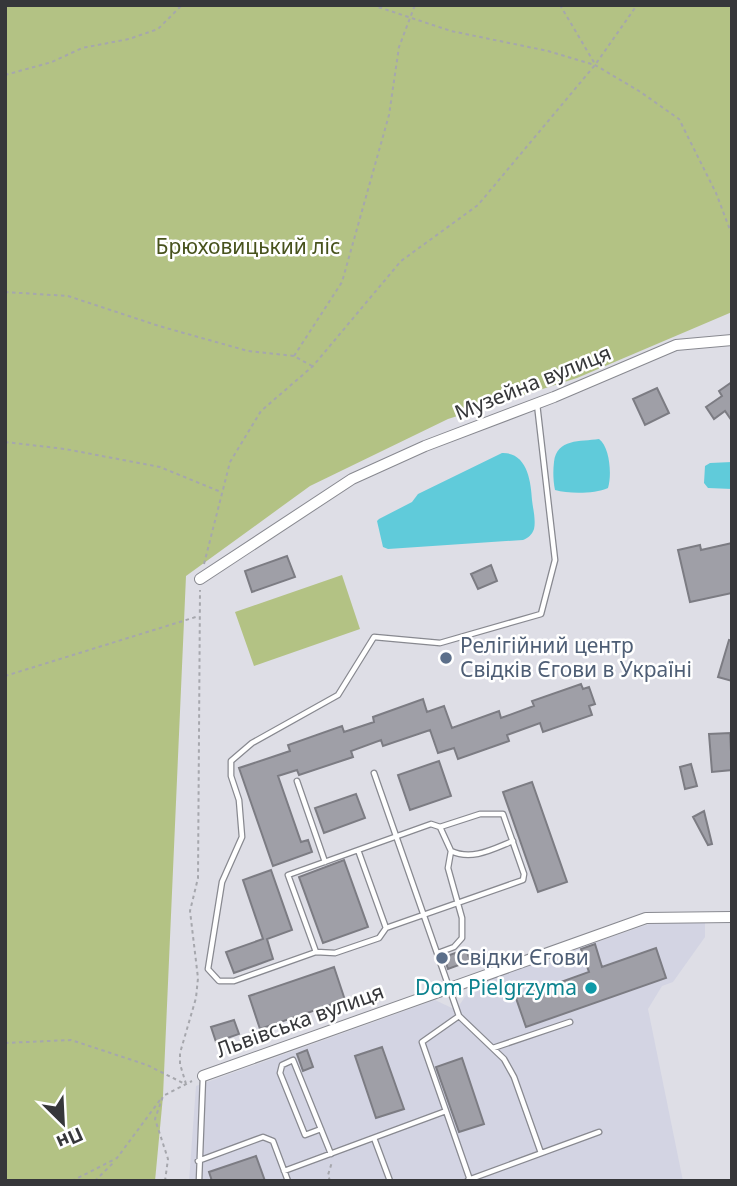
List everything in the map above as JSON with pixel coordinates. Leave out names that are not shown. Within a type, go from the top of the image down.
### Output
[{"type":"street","name":"Музейна вулиця","points":[[200,579],[352,478],[676,345],[732,340]]},
{"type":"street","name":"Львівська вулиця","points":[[203,1076],[646,918],[732,916]]},
{"type":"lane","points":[[316,952],[288,875],[431,824],[440,827],[480,814],[503,814],[524,874],[523,880],[386,928],[379,938],[335,953],[316,952],[234,981],[219,981],[208,969],[222,882],[242,837],[239,800],[231,776],[231,761],[252,743],[338,695],[374,637],[440,643],[541,614],[555,560],[537,403]]},
{"type":"lane","points":[[374,773],[458,1016],[504,1059],[514,1077],[541,1153]]},
{"type":"lane","points":[[297,781],[325,862]]},
{"type":"lane","points":[[438,953],[454,947],[462,937],[462,918],[448,868],[451,851],[440,827]]},
{"type":"lane","points":[[451,851],[473,856],[513,841]]},
{"type":"lane","points":[[358,850],[386,928]]},
{"type":"lane","points":[[458,1016],[422,1042],[469,1180],[599,1132]]},
{"type":"lane","points":[[493,1048],[570,1022]]},
{"type":"lane","points":[[288,1046],[331,1154]]},
{"type":"lane","points":[[293,1060],[279,1068],[305,1135],[321,1129]]},
{"type":"lane","points":[[199,1181],[203,1076]]},
{"type":"lane","points":[[284,1171],[446,1111]]},
{"type":"lane","points":[[198,1161],[263,1137],[273,1141],[288,1181]]},
{"type":"lane","points":[[374,1138],[390,1181]]},
{"type":"path","points":[[5,75],[52,62],[82,48],[129,40],[159,29],[182,5]]},
{"type":"path","points":[[372,5],[451,31],[548,51],[595,65],[679,119],[711,182],[732,234]]},
{"type":"path","points":[[293,356],[342,282],[389,115],[399,47],[415,5]]},
{"type":"path","points":[[560,5],[595,65]]},
{"type":"path","points":[[5,292],[68,296],[248,351],[293,356],[313,366]]},
{"type":"path","points":[[5,442],[65,449],[160,467],[222,492]]},
{"type":"path","points":[[5,676],[200,616]]},
{"type":"path","points":[[5,1042],[71,1040],[147,1065],[186,1084]]},
{"type":"path","points":[[95,1181],[117,1158],[163,1096],[203,1076]]},
{"type":"path","points":[[163,1096],[155,1118],[168,1159],[165,1181]]},
{"type":"path","points":[[330,1181],[328,1175],[331,1154]]},
{"type":"path","points":[[72,1181],[117,1158]]},
{"type":"shaded area","points":[[705,921],[705,937],[673,982],[662,986],[648,1009],[683,1181],[189,1181],[196,1086],[435,1000],[456,1010],[473,985],[649,924]]},
{"type":"green space","name":"Брюховицький ліс","points":[[5,5],[732,5],[732,312],[577,378],[448,419],[310,486],[186,576],[163,1096],[155,1181],[5,1181]]},
{"type":"green space","points":[[342,575],[360,629],[254,666],[235,612]]},
{"type":"water","points":[[599,439],[606,448],[609,462],[608,488],[582,493],[555,490],[554,462],[560,449],[570,443]]},
{"type":"water","points":[[502,453],[517,457],[529,477],[535,522],[528,537],[523,540],[388,549],[383,547],[377,521],[379,519],[412,502],[418,494]]},
{"type":"water","points":[[732,462],[732,489],[708,488],[704,483],[705,466],[710,463]]},
{"type":"building","points":[[732,382],[732,421],[725,411],[714,419],[706,407],[722,396],[719,391]]},
{"type":"building","points":[[657,388],[669,413],[645,425],[633,399]]},
{"type":"building","points":[[732,543],[732,593],[690,602],[678,550],[700,545],[701,550]]},
{"type":"building","points":[[287,556],[295,577],[252,592],[245,571]]},
{"type":"building","points":[[491,565],[497,581],[478,589],[471,574]]},
{"type":"building","points":[[729,640],[732,641],[732,681],[718,677]]},
{"type":"building","points":[[581,684],[583,689],[589,687],[595,704],[589,706],[592,715],[543,732],[540,723],[507,735],[509,741],[458,759],[454,748],[438,753],[430,730],[383,746],[381,740],[351,751],[353,757],[299,775],[297,770],[278,776],[301,842],[308,840],[312,852],[273,866],[239,768],[290,751],[288,745],[342,726],[344,732],[374,722],[373,717],[423,699],[427,712],[444,706],[452,728],[499,711],[501,718],[534,706],[532,701]]},
{"type":"building","points":[[730,733],[732,770],[712,772],[709,734]]},
{"type":"building","points":[[439,761],[451,796],[410,810],[398,775]]},
{"type":"building","points":[[691,764],[697,786],[685,789],[680,767]]},
{"type":"building","points":[[532,782],[567,882],[538,892],[503,792]]},
{"type":"building","points":[[356,794],[365,818],[324,833],[315,808]]},
{"type":"building","points":[[704,811],[712,844],[708,845],[693,817]]},
{"type":"building","points":[[344,860],[368,927],[323,943],[299,877]]},
{"type":"building","points":[[271,870],[292,930],[267,939],[273,959],[234,973],[226,952],[263,939],[243,880]]},
{"type":"building","name":"Dom Pielgrzyma","points":[[595,944],[602,967],[656,948],[666,978],[526,1027],[516,998],[589,972],[581,949]]},
{"type":"building","points":[[466,949],[470,961],[448,969],[444,957]]},
{"type":"building","points":[[334,967],[345,1000],[260,1029],[249,996]]},
{"type":"building","points":[[234,1020],[239,1034],[216,1042],[211,1027]]},
{"type":"building","points":[[382,1047],[404,1109],[376,1118],[355,1056]]},
{"type":"building","points":[[307,1050],[313,1067],[303,1071],[297,1054]]},
{"type":"building","points":[[462,1058],[484,1124],[459,1132],[436,1067]]},
{"type":"building","points":[[256,1156],[265,1181],[212,1181],[209,1172]]},
{"type":"place","name":"Релігійний центр Свідків Єгови в Україні","points":[[446,658]]},
{"type":"place","name":"Свідки Єгови","points":[[442,958]]},
{"type":"place","name":"Dom Pielgrzyma","points":[[591,988]]}]
